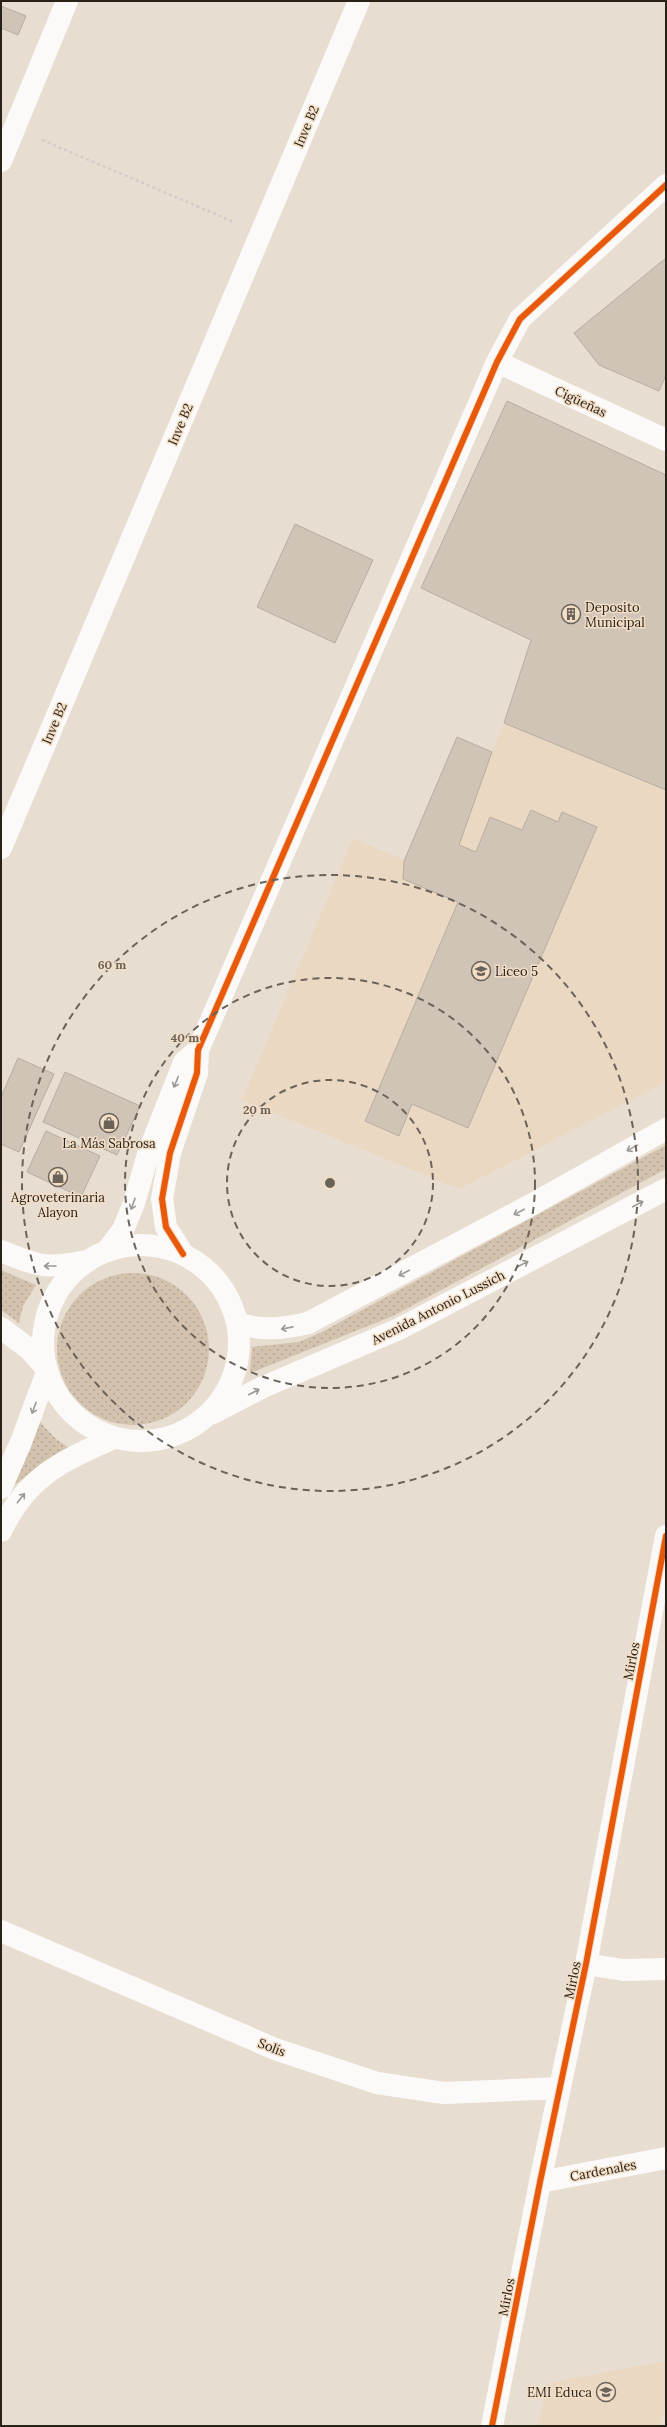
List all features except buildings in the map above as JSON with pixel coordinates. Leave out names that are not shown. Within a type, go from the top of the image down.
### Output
[{"type":"street","points":[[1,160],[67,1]]},
{"type":"street","name":"Inve B2","points":[[1,848],[359,1]]},
{"type":"street","points":[[183,1254],[166,1227],[162,1199],[170,1153],[197,1073],[198,1050],[497,362],[520,319],[666,185]]},
{"type":"street","name":"Cigüeñas","points":[[497,362],[666,440]]},
{"type":"street","points":[[1,1251],[38,1266],[61,1266],[98,1256],[132,1245],[159,1246],[183,1254],[208,1271],[227,1295],[237,1323],[238,1357],[228,1390],[206,1416],[178,1434],[147,1441],[114,1438],[86,1425],[67,1408],[54,1391],[47,1370],[43,1340],[46,1321],[56,1295],[68,1278],[98,1256],[123,1230],[134,1202],[149,1151],[184,1062],[198,1050]]},
{"type":"street","points":[[237,1323],[254,1329],[282,1330],[308,1323],[529,1206],[666,1129]]},
{"type":"street","name":"Avenida Antonio Lussich","points":[[206,1416],[261,1388],[399,1328],[666,1189]]},
{"type":"street","points":[[1,1328],[28,1349],[47,1370]]},
{"type":"street","points":[[1,1488],[22,1442],[47,1370]]},
{"type":"street","points":[[1,1531],[20,1498],[39,1477],[76,1454],[114,1438]]},
{"type":"street","name":"Mirlos","points":[[492,2426],[540,2182],[586,1964],[666,1536]]},
{"type":"street","name":"Solís","points":[[1,1931],[275,2048],[377,2083],[444,2093],[560,2088]]},
{"type":"street","points":[[586,1964],[623,1970],[666,1969]]},
{"type":"street","name":"Cardenales","points":[[540,2182],[666,2158]]},
{"type":"path","points":[[14,128],[261,233]]},
{"type":"shaded area","name":"Liceo 5","points":[[504,723],[666,790],[666,1082],[459,1189],[242,1100],[353,838],[404,860],[457,737],[492,752]]},
{"type":"shaded area","points":[[666,1145],[666,1169],[393,1316],[250,1373],[252,1347],[299,1342],[320,1333]]},
{"type":"shaded area","points":[[1,1270],[36,1285],[23,1306],[19,1323],[1,1310]]},
{"type":"shaded area","points":[[126,1273],[140,1273],[155,1276],[169,1282],[187,1295],[200,1313],[206,1327],[209,1349],[206,1371],[200,1385],[187,1403],[169,1416],[155,1422],[140,1425],[126,1425],[111,1422],[97,1416],[85,1408],[74,1397],[66,1385],[60,1371],[57,1356],[57,1342],[60,1327],[66,1313],[74,1301],[85,1290],[97,1282],[111,1276]]},
{"type":"shaded area","points":[[40,1422],[56,1439],[71,1449],[43,1463],[13,1486],[30,1449]]},
{"type":"shaded area","name":"EMI Educa","points":[[666,2361],[666,2401],[661,2426],[538,2426],[548,2383]]},
{"type":"cycle path","points":[[183,1254],[166,1227],[162,1199],[170,1153],[197,1073],[198,1050],[497,362],[520,319],[666,185]]},
{"type":"cycle path","points":[[492,2426],[540,2182],[586,1964],[666,1536]]},
{"type":"place","name":"Deposito Municipal","points":[[571,614]]},
{"type":"place","name":"Liceo 5","points":[[481,971]]},
{"type":"place","name":"La Más Sabrosa","points":[[109,1123]]},
{"type":"place","name":"Agroveterinaria Alayon","points":[[58,1177]]},
{"type":"place","name":"EMI Educa","points":[[606,2392]]}]
